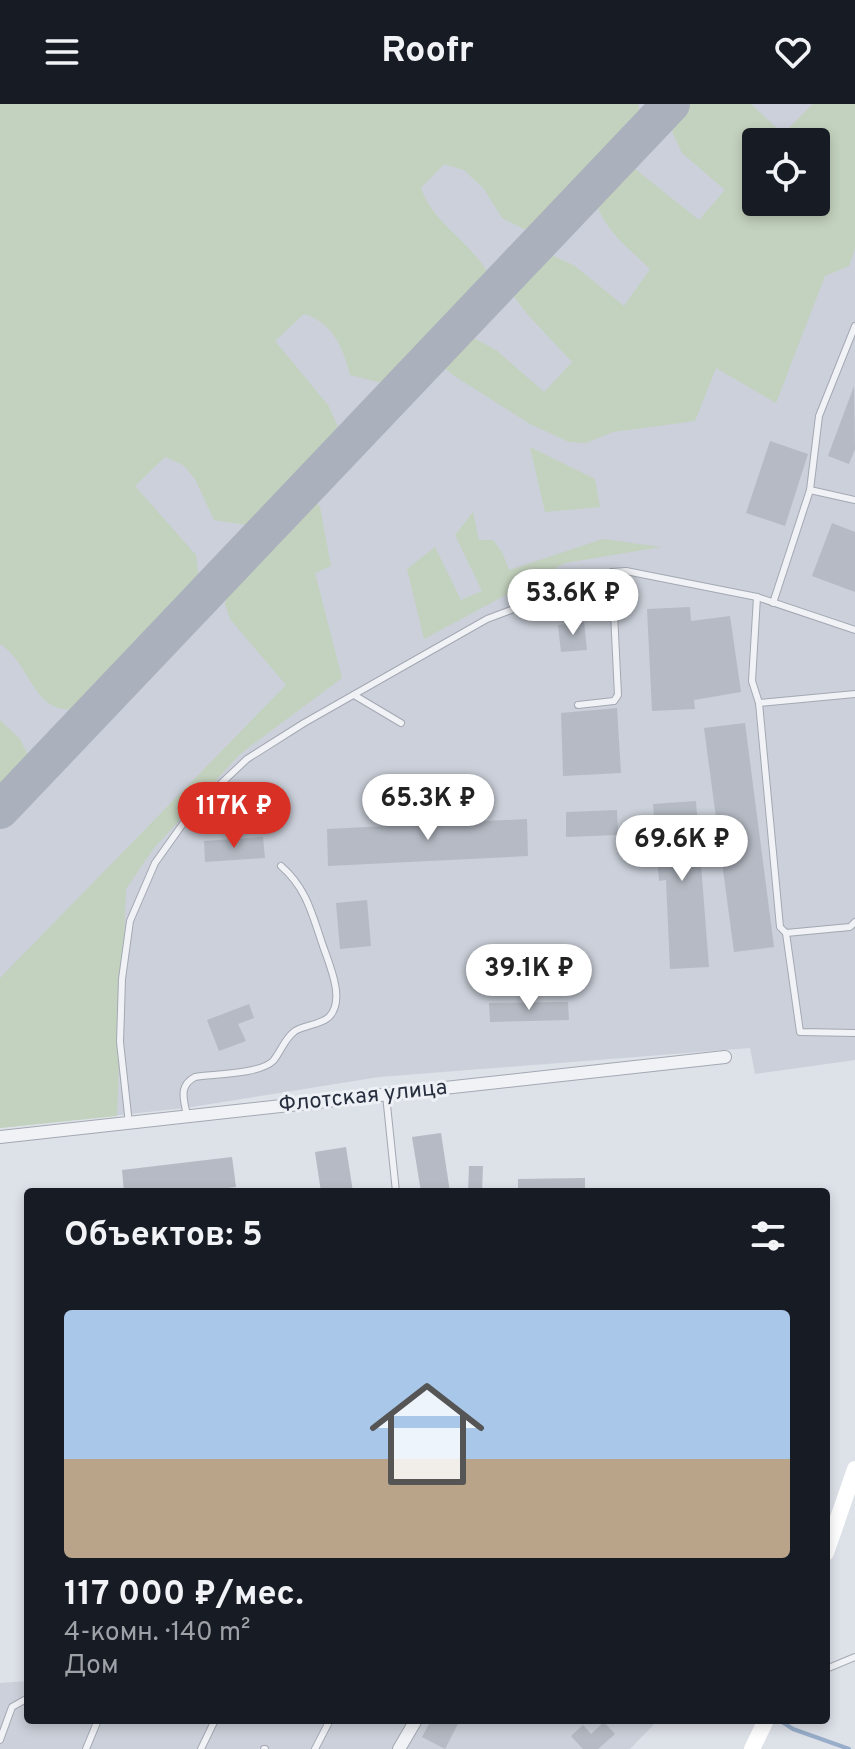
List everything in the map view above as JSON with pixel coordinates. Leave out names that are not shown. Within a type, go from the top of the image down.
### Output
[{"type":"main road","points":[[830,1541],[855,1469]]},
{"type":"main road","points":[[752,1749],[764,1724]]},
{"type":"street","name":"Флотская улица","points":[[0,1137],[725,1057]]},
{"type":"street","points":[[399,1749],[414,1724]]},
{"type":"lane","points":[[773,603],[810,490],[819,416],[855,326]]},
{"type":"lane","points":[[810,490],[855,500]]},
{"type":"lane","points":[[129,1124],[120,1042],[122,979],[130,921],[155,863],[192,811],[247,759],[487,619],[612,572],[626,571],[757,597],[855,630]]},
{"type":"lane","points":[[578,705],[614,701],[618,695],[612,572]]},
{"type":"lane","points":[[551,595],[561,613]]},
{"type":"lane","points":[[757,597],[752,681],[759,703],[780,927],[786,933],[800,1032],[855,1033]]},
{"type":"lane","points":[[759,703],[855,694]]},
{"type":"lane","points":[[354,695],[401,723]]},
{"type":"lane","points":[[187,1117],[182,1089],[186,1081],[260,1068],[272,1061],[285,1040],[297,1030],[328,1018],[334,1009],[337,992],[307,897],[296,879],[281,866]]},
{"type":"lane","points":[[786,933],[853,927]]},
{"type":"lane","points":[[386,1095],[396,1188]]},
{"type":"lane","points":[[830,1667],[855,1657]]},
{"type":"lane","points":[[0,1740],[12,1707],[24,1700]]},
{"type":"lane","points":[[86,1749],[96,1724]]},
{"type":"lane","points":[[201,1749],[213,1724]]},
{"type":"lane","points":[[315,1749],[328,1724]]},
{"type":"shaded area","points":[[0,104],[855,104],[855,1060],[755,1074],[750,1048],[379,1077],[185,1108],[0,1128]]},
{"type":"shaded area","points":[[24,1681],[24,1724],[654,1724],[630,1749],[0,1749],[0,1683]]},
{"type":"green space","points":[[0,104],[638,104],[640,113],[528,231],[502,218],[484,189],[464,170],[444,164],[421,188],[442,222],[488,273],[382,383],[350,375],[335,337],[322,323],[304,314],[275,341],[328,405],[339,429],[247,525],[214,520],[195,479],[183,465],[165,457],[135,486],[196,555],[199,578],[74,709],[49,703],[10,652],[0,644]]},
{"type":"green space","points":[[689,104],[751,104],[777,128],[742,128],[742,216],[830,216],[830,128],[789,128],[813,104],[855,104],[855,248],[849,266],[825,276],[776,403],[716,368],[695,421],[613,432],[586,443],[569,442],[530,424],[444,367],[448,356],[468,335],[496,350],[544,392],[572,362],[510,291],[545,252],[575,266],[624,306],[650,269],[611,230],[596,201],[630,165],[699,220],[725,190],[682,153],[669,125]]},
{"type":"green space","points":[[530,447],[595,479],[600,507],[545,512]]},
{"type":"green space","points":[[309,502],[316,502],[320,507],[331,566],[315,573],[342,678],[240,754],[154,848],[126,889],[117,1116],[0,1128],[0,978],[286,685],[230,619],[225,604],[227,589]]},
{"type":"green space","points":[[473,512],[479,540],[493,540],[509,570],[603,539],[661,547],[565,563],[424,639],[407,569],[435,547],[461,600],[482,591],[455,535]]},
{"type":"green space","points":[[0,720],[20,739],[28,755],[0,785]]},
{"type":"building","points":[[854,386],[855,449],[849,464],[828,456]]},
{"type":"building","points":[[770,441],[808,454],[785,526],[746,513]]},
{"type":"building","points":[[832,523],[855,532],[855,592],[812,576]]},
{"type":"building","points":[[690,607],[691,621],[730,616],[741,692],[694,700],[695,709],[652,711],[647,609]]},
{"type":"building","points":[[584,622],[587,650],[561,652],[558,625]]},
{"type":"building","points":[[617,708],[621,773],[563,776],[561,713]]},
{"type":"building","points":[[745,723],[774,947],[734,952],[704,728]]},
{"type":"building","points":[[696,801],[709,967],[670,969],[666,880],[659,881],[653,804]]},
{"type":"building","points":[[617,810],[618,835],[566,837],[566,812]]},
{"type":"building","points":[[527,819],[528,856],[328,866],[327,829]]},
{"type":"building","points":[[263,837],[265,858],[205,862],[204,841]]},
{"type":"building","points":[[367,900],[371,946],[340,949],[336,903]]},
{"type":"building","points":[[568,1002],[569,1020],[490,1022],[489,1003]]},
{"type":"building","points":[[249,1004],[254,1018],[238,1024],[246,1041],[219,1051],[207,1020]]},
{"type":"building","points":[[441,1133],[449,1188],[420,1188],[412,1137]]},
{"type":"building","points":[[346,1147],[352,1188],[320,1188],[315,1152]]},
{"type":"building","points":[[232,1157],[236,1187],[124,1188],[122,1170]]},
{"type":"building","points":[[469,1166],[483,1166],[482,1188],[468,1188]]},
{"type":"building","points":[[585,1178],[585,1188],[518,1188],[518,1179]]},
{"type":"building","points":[[429,1724],[458,1724],[445,1749],[422,1737]]},
{"type":"building","points":[[606,1724],[615,1734],[598,1749],[583,1749],[571,1736],[583,1725],[591,1734]]},
{"type":"waterway","points":[[785,1724],[849,1749]]},
{"type":"taxiway","points":[[0,810],[671,104]]}]
